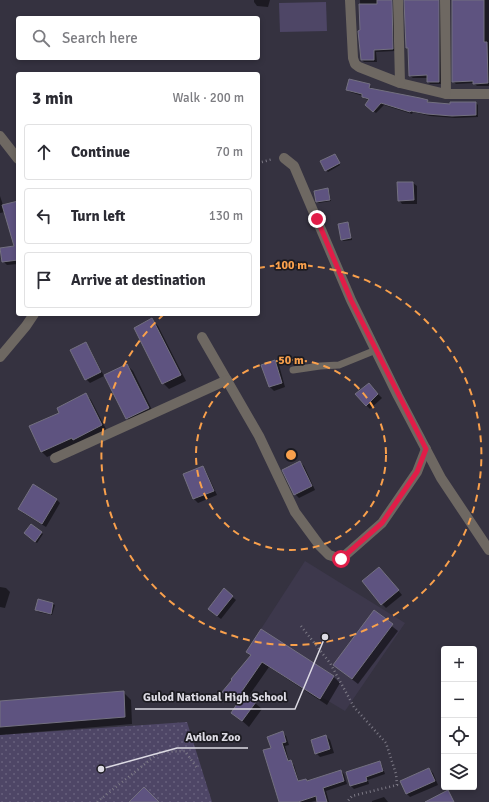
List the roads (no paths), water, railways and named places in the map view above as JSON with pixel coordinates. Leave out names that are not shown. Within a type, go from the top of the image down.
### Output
[{"type":"street","points":[[350,0],[353,58],[355,64],[359,67],[400,83],[446,94],[489,94]]},
{"type":"street","points":[[398,0],[400,83]]},
{"type":"street","points":[[445,0],[446,94]]},
{"type":"street","points":[[0,136],[16,156]]},
{"type":"street","points":[[284,158],[294,166],[351,300],[441,478],[489,550]]},
{"type":"street","points":[[0,357],[33,316]]},
{"type":"street","points":[[202,337],[259,436],[295,512],[320,546],[329,555],[341,559],[382,523],[417,472],[426,449]]},
{"type":"street","points":[[55,458],[227,380]]},
{"type":"lane","points":[[293,370],[320,366],[339,366],[376,350]]},
{"type":"place","name":"Gulod National High School","points":[[325,637]]},
{"type":"place","name":"Avilon Zoo","points":[[101,769]]}]
